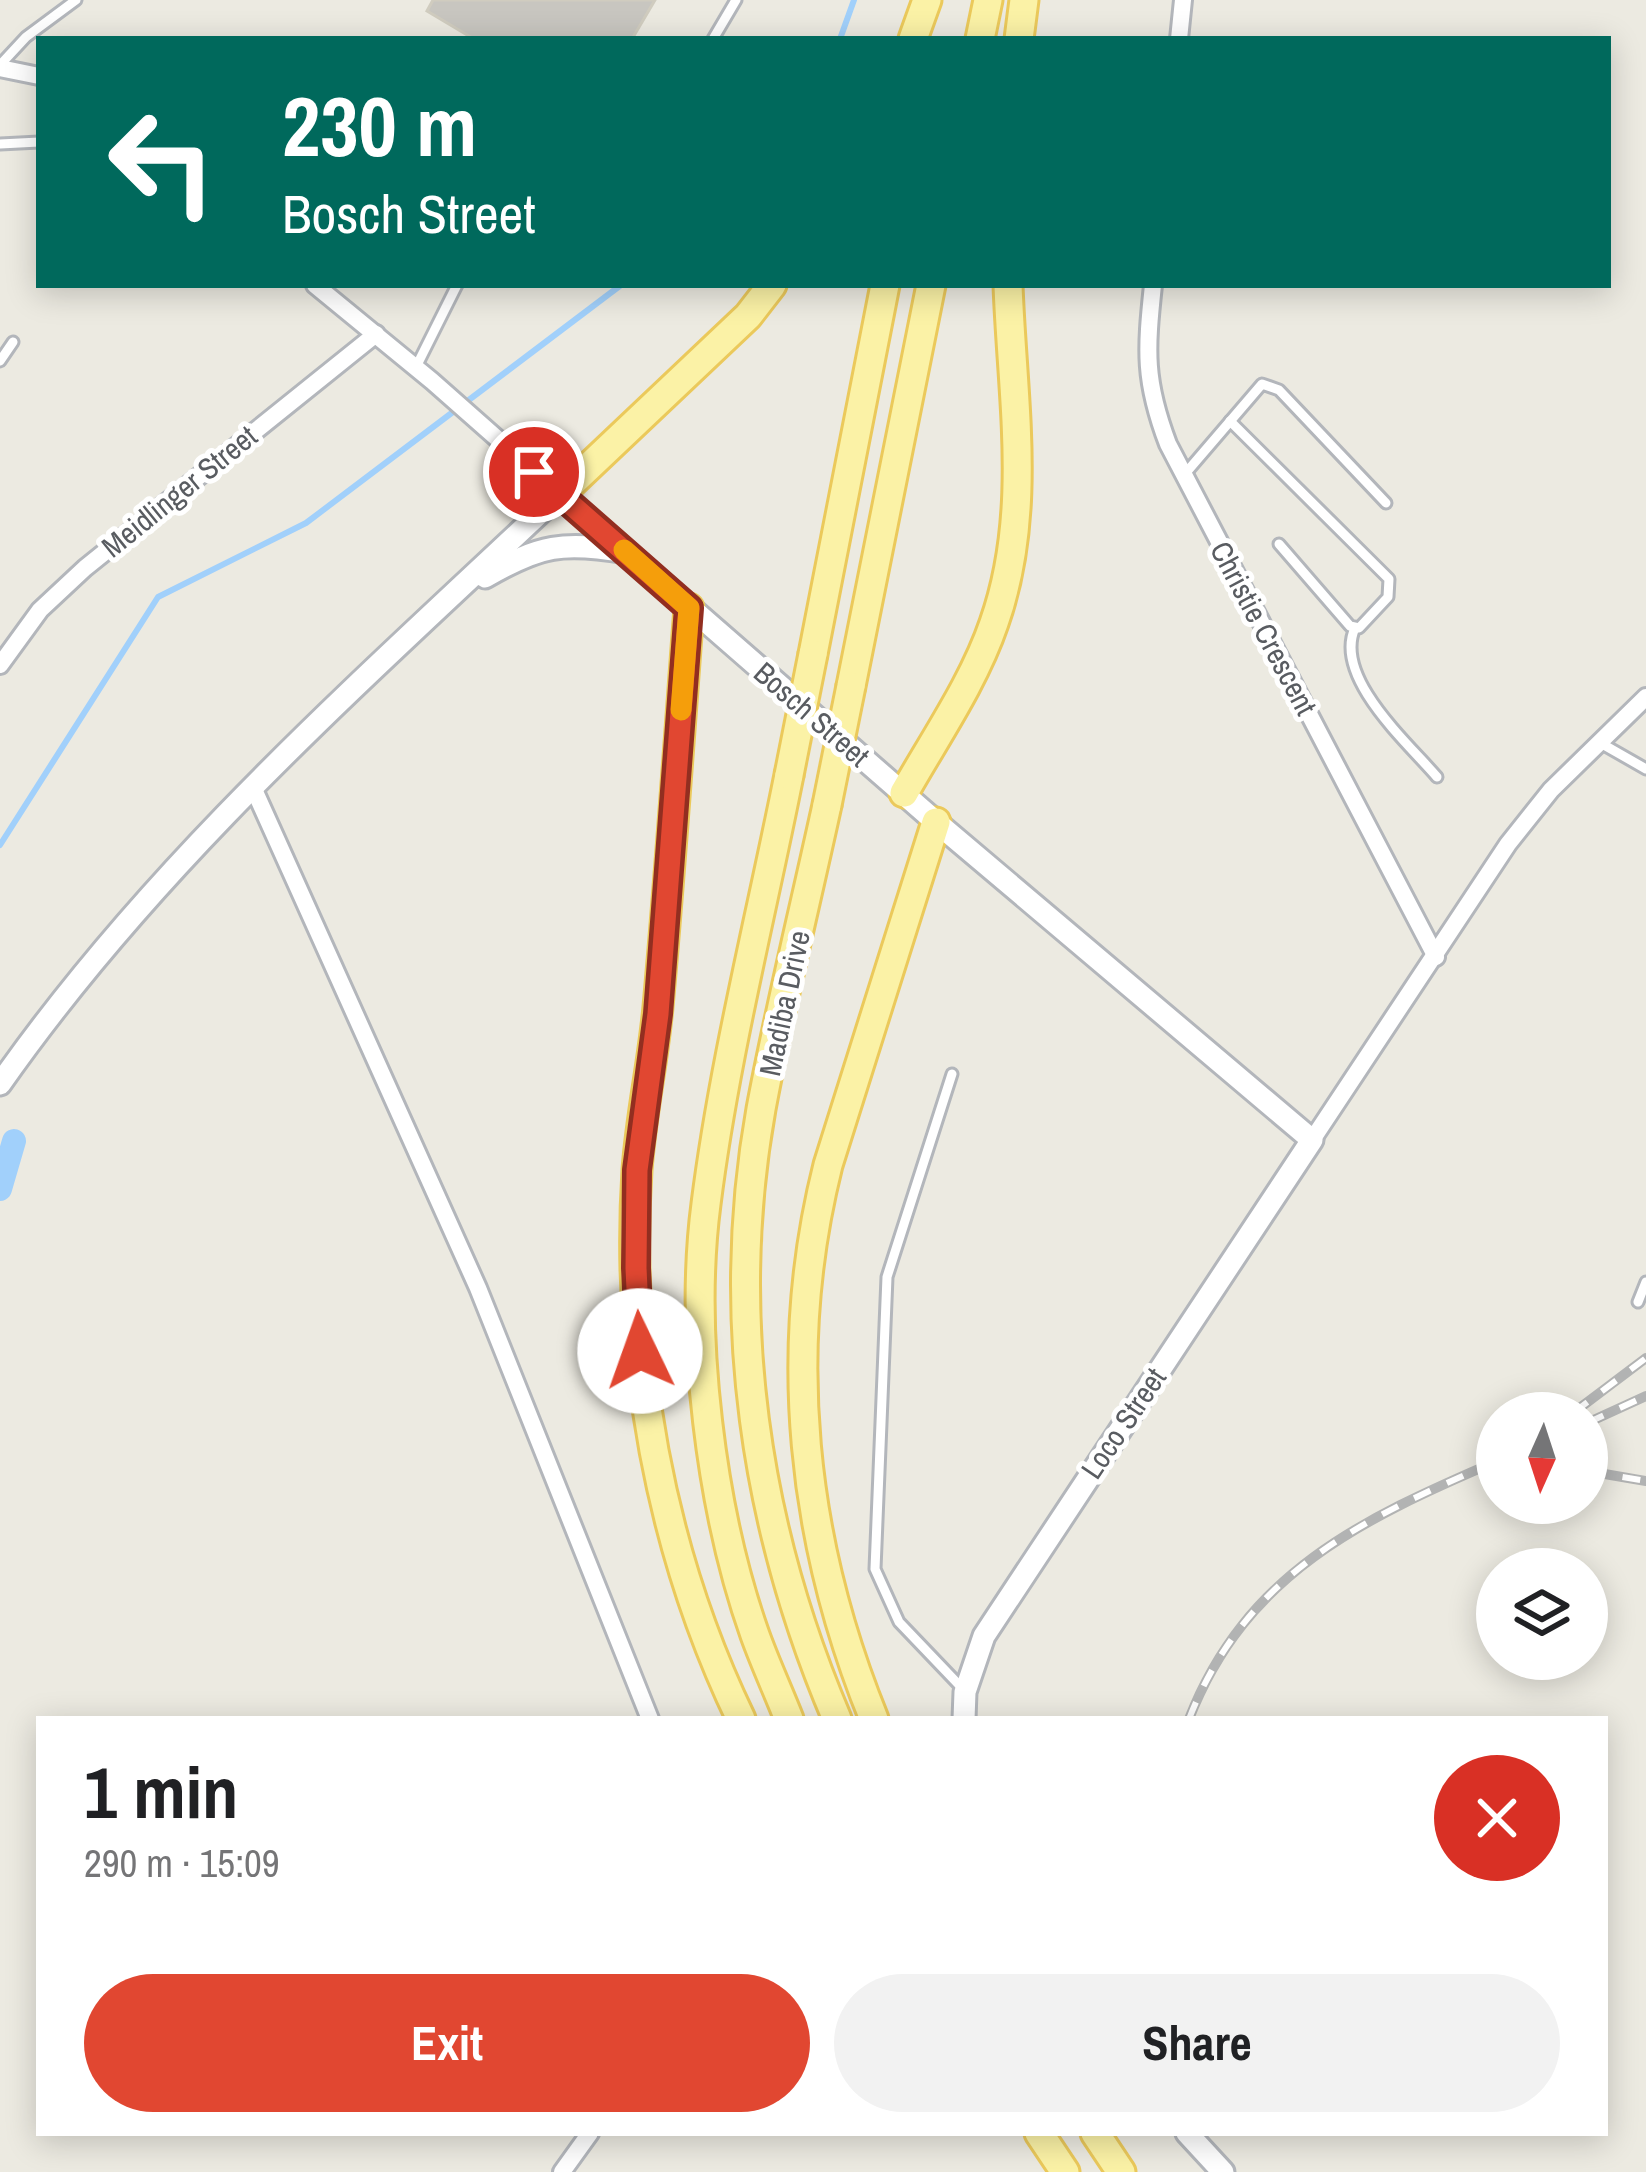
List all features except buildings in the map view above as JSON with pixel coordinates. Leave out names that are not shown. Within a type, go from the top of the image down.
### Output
[{"type":"main road","points":[[914,36],[927,0]]},
{"type":"main road","points":[[934,36],[941,0]]},
{"type":"main road","points":[[981,36],[988,0]]},
{"type":"main road","points":[[1019,36],[1024,0]]},
{"type":"main road","points":[[560,494],[748,316],[770,288]]},
{"type":"main road","name":"Madiba Drive","points":[[788,1716],[754,1633],[710,1439],[701,1269],[705,1206],[884,288]]},
{"type":"main road","name":"Madiba Drive","points":[[835,1716],[778,1553],[756,1447],[745,1330],[749,1212],[760,1112],[930,288]]},
{"type":"main road","points":[[904,793],[994,624],[1015,539],[1018,435],[1008,288]]},
{"type":"main road","points":[[689,608],[658,1014],[637,1170],[637,1288],[649,1419],[668,1508],[711,1652],[741,1716]]},
{"type":"main road","points":[[873,1716],[845,1640],[813,1515],[804,1438],[802,1318],[815,1215],[828,1166],[936,822]]},
{"type":"main road","points":[[1041,2136],[1065,2172]]},
{"type":"main road","points":[[1097,2136],[1120,2172]]},
{"type":"street","points":[[1179,36],[1183,0]]},
{"type":"street","points":[[0,66],[36,75]]},
{"type":"street","name":"Bosch Street","points":[[319,288],[1312,1140]]},
{"type":"street","name":"Christie Crescent","points":[[1153,288],[1145,357],[1152,402],[1184,475],[1436,957]]},
{"type":"street","name":"Meidlinger Street","points":[[0,665],[40,610],[85,568],[376,334]]},
{"type":"street","points":[[0,1084],[43,1023],[133,915],[252,785],[560,494]]},
{"type":"street","points":[[451,597],[520,556],[549,546],[579,544],[626,552]]},
{"type":"street","points":[[1312,1140],[1508,844],[1597,741],[1646,698]]},
{"type":"street","points":[[252,785],[496,1331],[649,1716]]},
{"type":"street","name":"Loco Street","points":[[964,1716],[965,1692],[984,1636],[1312,1140]]},
{"type":"street","points":[[562,2172],[588,2136]]},
{"type":"street","points":[[1190,2136],[1223,2172]]},
{"type":"lane","points":[[0,66],[26,37],[76,0]]},
{"type":"lane","points":[[715,36],[736,0]]},
{"type":"lane","points":[[0,144],[36,142]]},
{"type":"lane","points":[[416,368],[456,288]]},
{"type":"lane","points":[[0,361],[13,342]]},
{"type":"lane","points":[[1184,475],[1262,384],[1280,390],[1386,502]]},
{"type":"lane","points":[[1230,422],[1389,579],[1388,597],[1355,628],[1350,639],[1351,661],[1362,688],[1437,777]]},
{"type":"lane","points":[[1279,544],[1341,619],[1355,628]]},
{"type":"lane","points":[[1597,741],[1646,769]]},
{"type":"lane","points":[[952,1074],[887,1277],[875,1569],[899,1622],[965,1692]]},
{"type":"lane","points":[[1638,1302],[1646,1282]]},
{"type":"waterway","points":[[841,36],[854,0]]},
{"type":"waterway","points":[[0,845],[158,597],[306,523],[617,288]]},
{"type":"waterway","points":[[0,1189],[14,1141]]},
{"type":"railway","points":[[1601,1392],[1646,1358]]},
{"type":"railway","points":[[1608,1413],[1646,1396]]},
{"type":"railway","points":[[1190,1716],[1213,1668],[1242,1625],[1276,1588],[1355,1530],[1476,1471]]},
{"type":"railway","points":[[1608,1475],[1646,1481]]},
{"type":"slow traffic","points":[[624,550],[689,608],[681,710]]},
{"type":"route","points":[[534,472],[689,608],[658,1014],[637,1170],[640,1351]]}]
